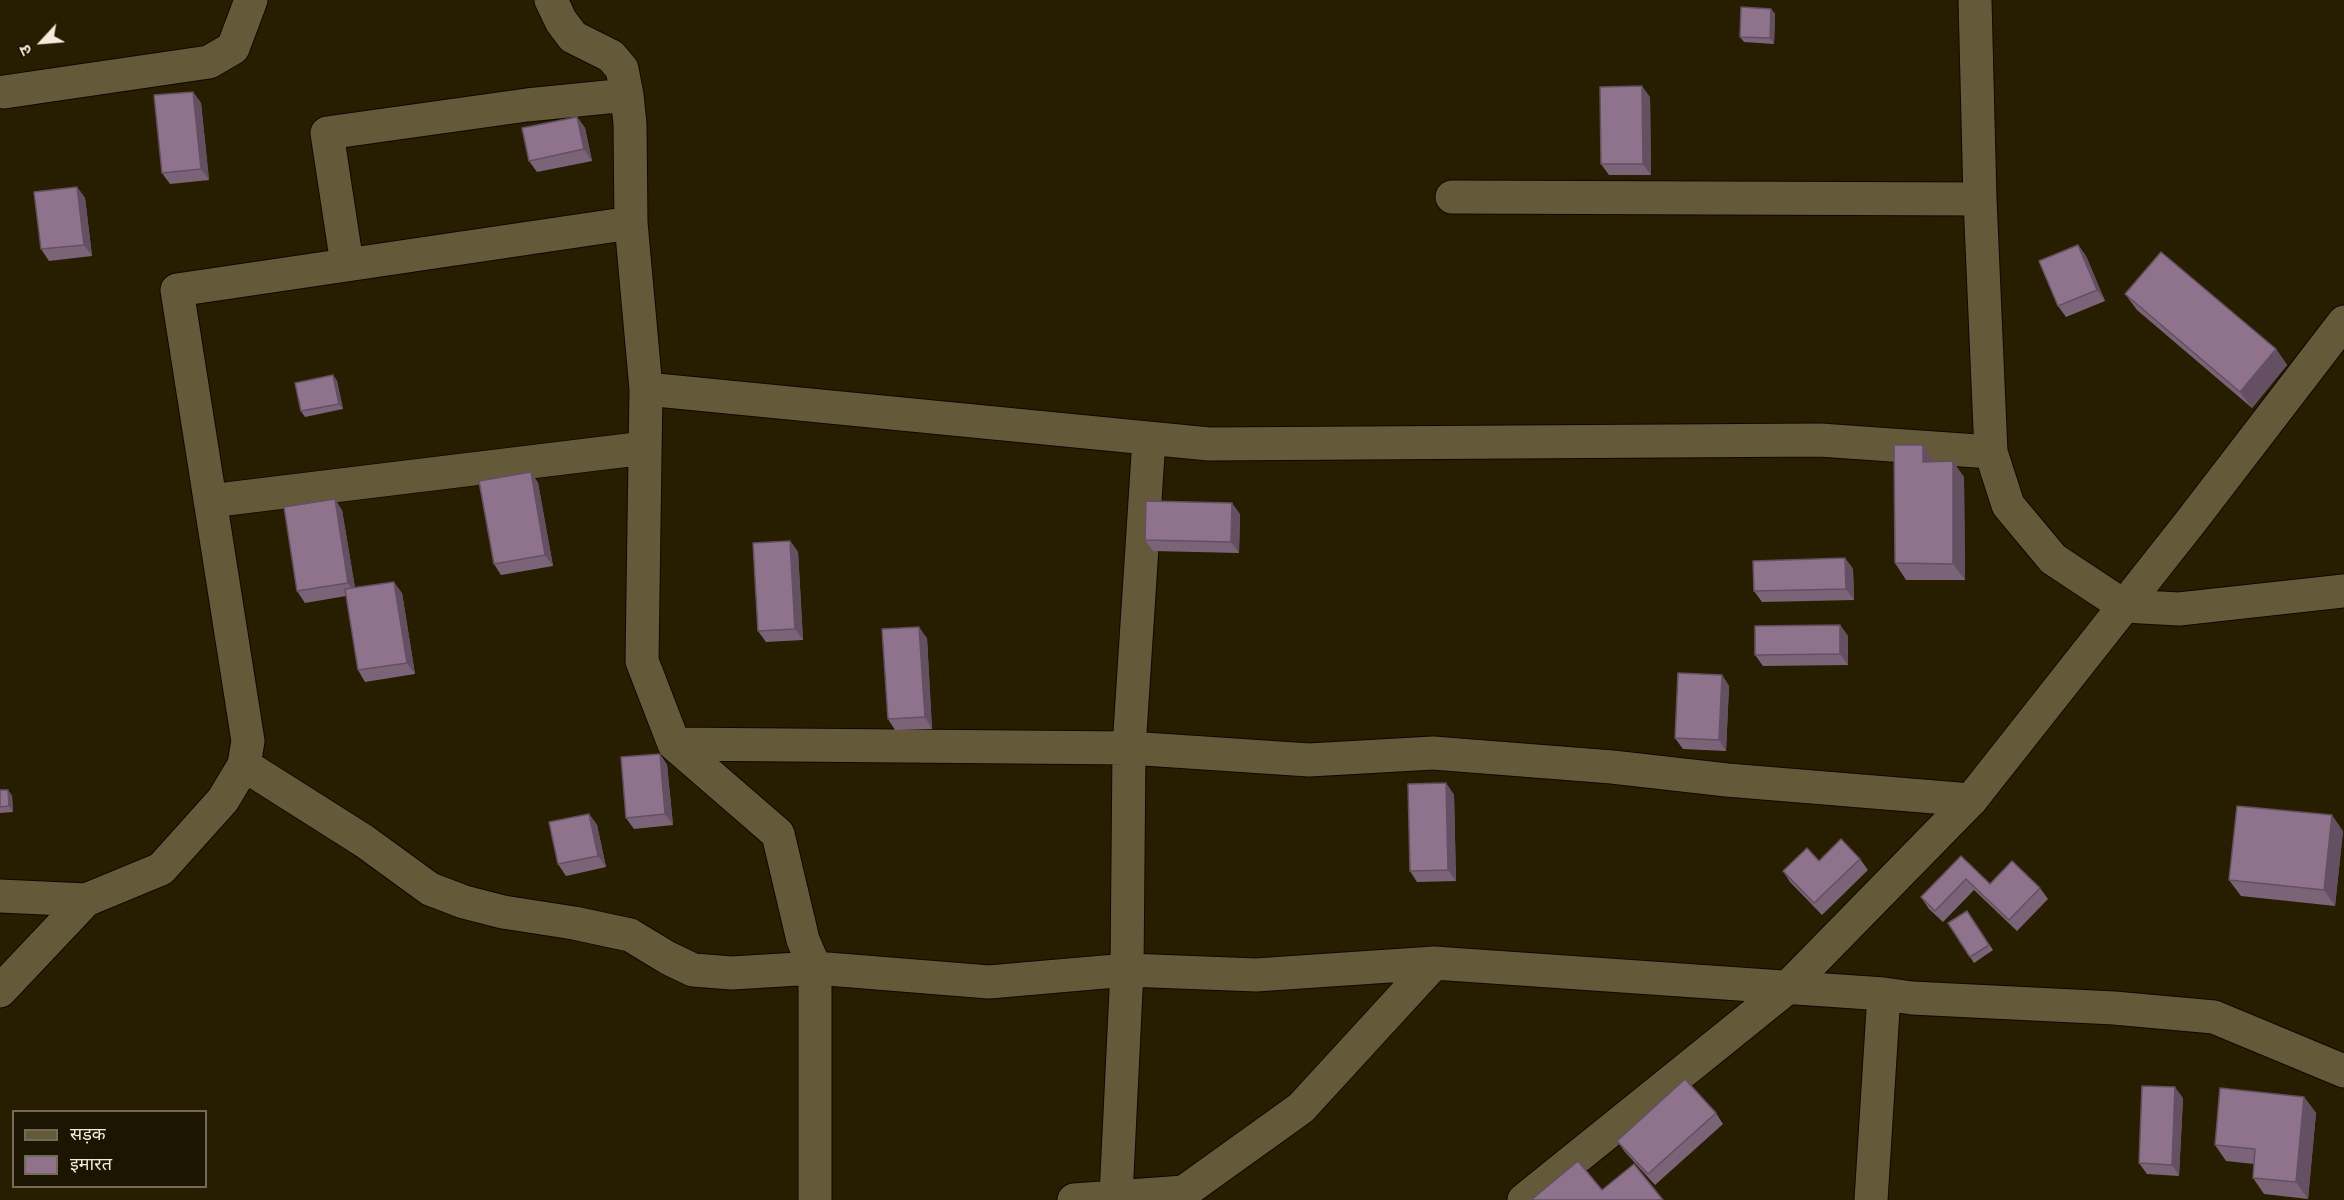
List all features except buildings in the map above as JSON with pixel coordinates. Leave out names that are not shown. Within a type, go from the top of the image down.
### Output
[{"type":"street","points":[[4,92],[209,62],[233,48],[251,0]]},
{"type":"street","points":[[552,0],[561,21],[573,38],[611,57],[622,69],[630,124],[631,223],[646,389],[642,661],[674,744],[778,834],[803,940],[815,968],[815,1200]]},
{"type":"street","points":[[1976,0],[1980,199],[1991,452],[2008,505],[2054,559],[2124,606],[2179,609],[2344,591]]},
{"type":"street","points":[[347,264],[327,133],[527,105],[627,95]]},
{"type":"street","points":[[1452,197],[1980,199]]},
{"type":"street","points":[[0,992],[86,900],[161,869],[223,800],[244,765],[248,741],[177,290],[631,223]]},
{"type":"street","points":[[1524,1200],[1787,988],[1971,800],[2344,322]]},
{"type":"street","points":[[646,389],[1209,444],[1820,440],[1991,452]]},
{"type":"street","points":[[1116,1196],[1127,970],[1130,748],[1149,439]]},
{"type":"street","points":[[210,501],[645,448]]},
{"type":"street","points":[[674,744],[1130,748],[1309,760],[1433,753],[1971,800]]},
{"type":"street","points":[[244,765],[364,841],[430,888],[464,902],[503,912],[630,935],[693,970],[732,973],[815,968],[990,982],[1127,970],[1256,975],[1434,963],[1884,994],[1911,998],[2114,1008],[2214,1017],[2344,1071]]},
{"type":"street","points":[[0,896],[86,900]]},
{"type":"street","points":[[1074,1200],[1116,1196],[1179,1196],[1301,1108],[1434,963]]},
{"type":"street","points":[[1871,1200],[1884,994]]}]
